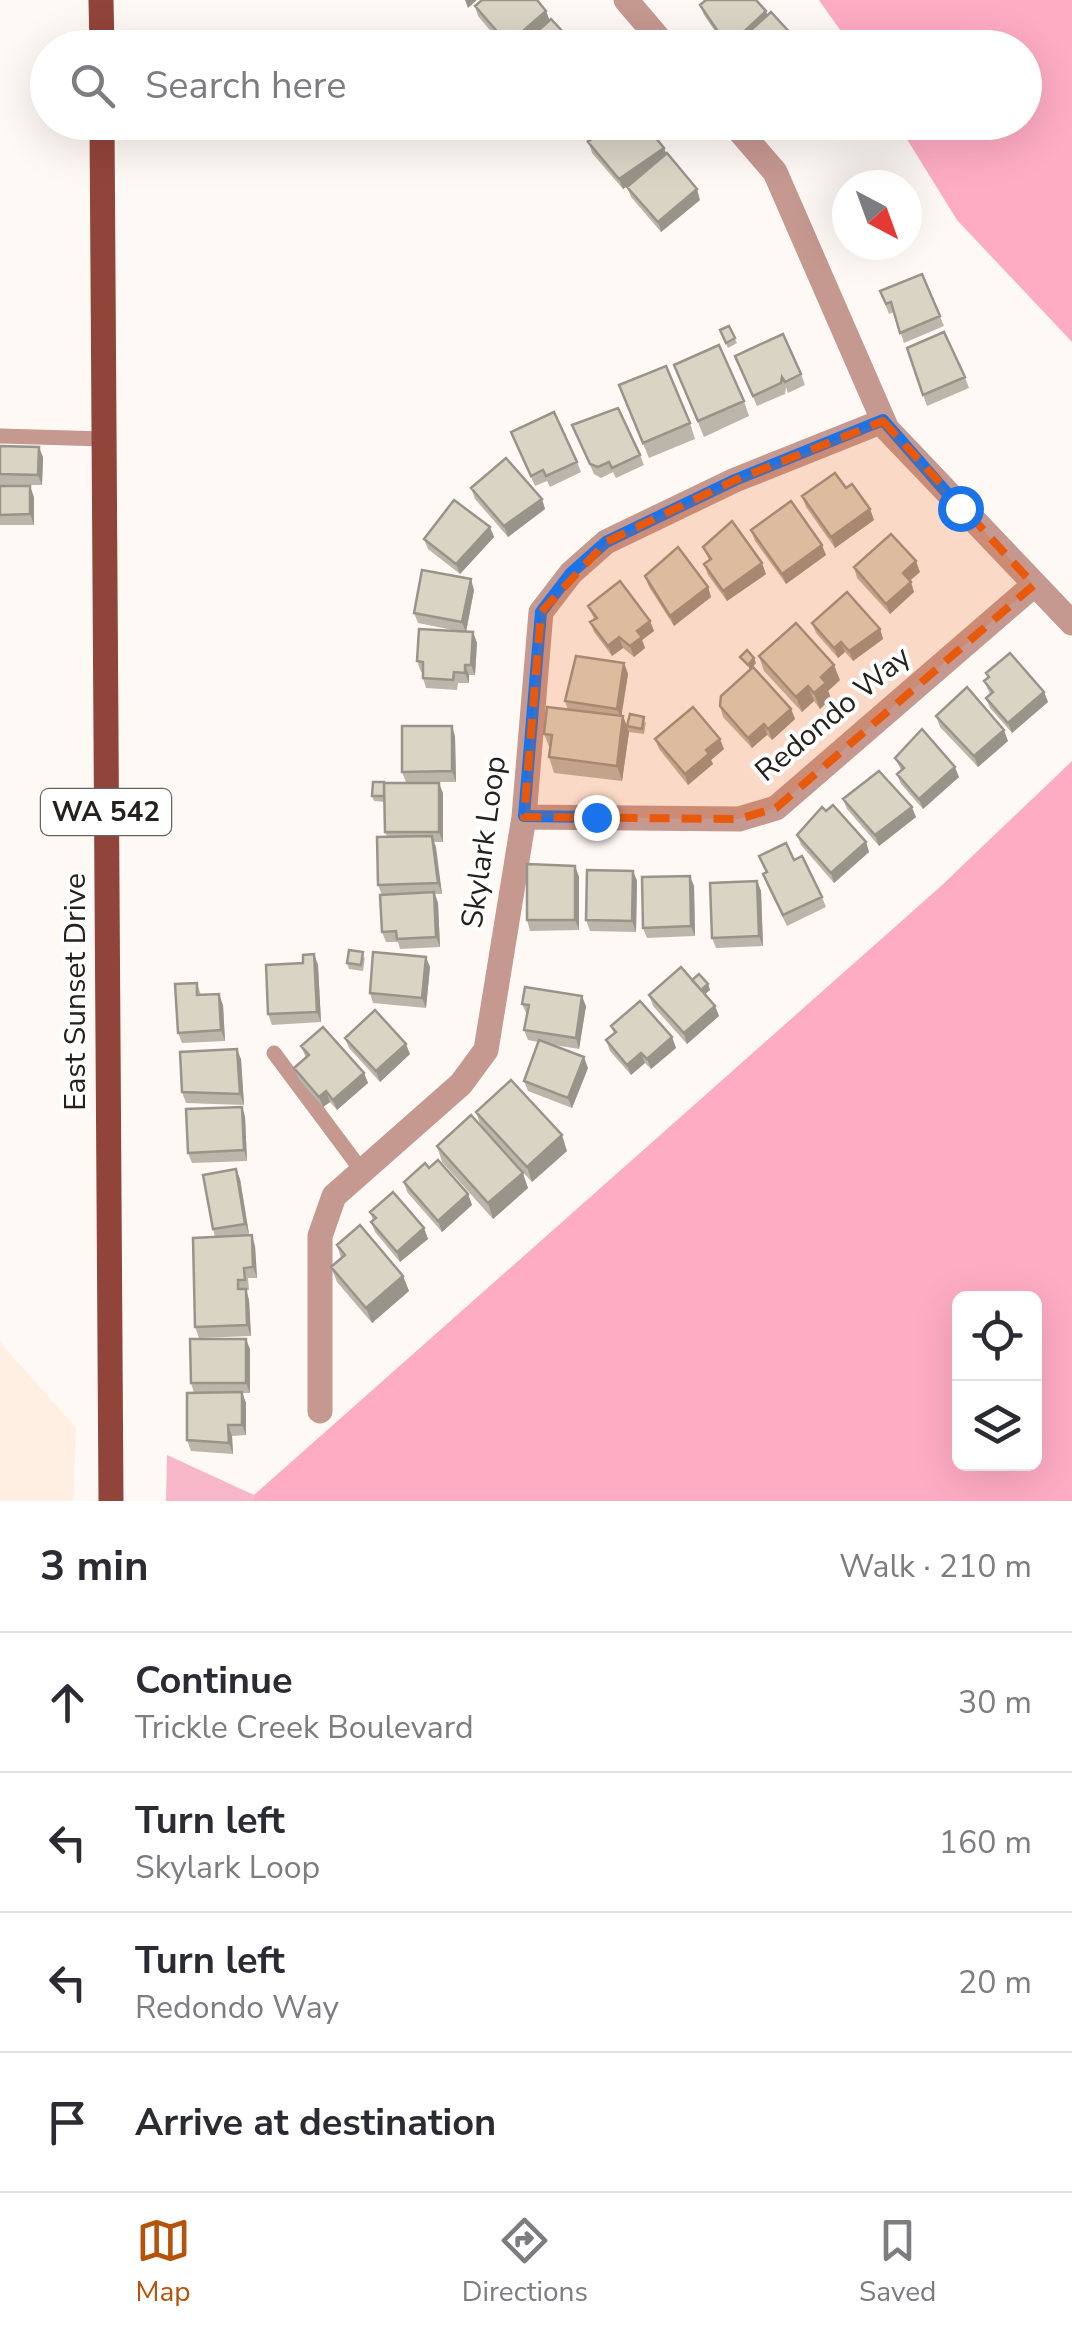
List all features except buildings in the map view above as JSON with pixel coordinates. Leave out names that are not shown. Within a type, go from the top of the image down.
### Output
[{"type":"main road","points":[[101,0],[102,30]]},
{"type":"main road","name":"East Sunset Drive","points":[[102,140],[110,1501]]},
{"type":"street","points":[[626,0],[652,30]]},
{"type":"street","points":[[747,140],[775,172],[883,420],[1072,623]]},
{"type":"street","name":"Skylark Loop","points":[[320,1410],[320,1236],[334,1196],[461,1084],[486,1050],[524,816],[541,612],[571,573],[606,542],[735,480],[883,420]]},
{"type":"street","name":"Redondo Way","points":[[524,816],[739,818],[776,808],[1034,586]]},
{"type":"lane","points":[[0,436],[104,439]]},
{"type":"lane","points":[[274,1053],[362,1171]]},
{"type":"highlighted area","points":[[883,421],[1034,585],[776,808],[739,819],[524,817],[541,612],[606,542],[735,480]]},
{"type":"shaded area","points":[[819,0],[1072,0],[1072,342],[957,220],[908,140],[1042,140],[1042,30],[840,30]]},
{"type":"shaded area","points":[[1072,761],[1072,1501],[252,1501],[254,1495],[940,887]]},
{"type":"shaded area","points":[[0,1342],[76,1428],[73,1501],[0,1501]]},
{"type":"shaded area","points":[[167,1455],[254,1495],[252,1501],[166,1501]]},
{"type":"route","points":[[596,817],[524,816],[541,612],[571,573],[606,542],[735,480],[883,420],[887,430],[960,508]]}]
